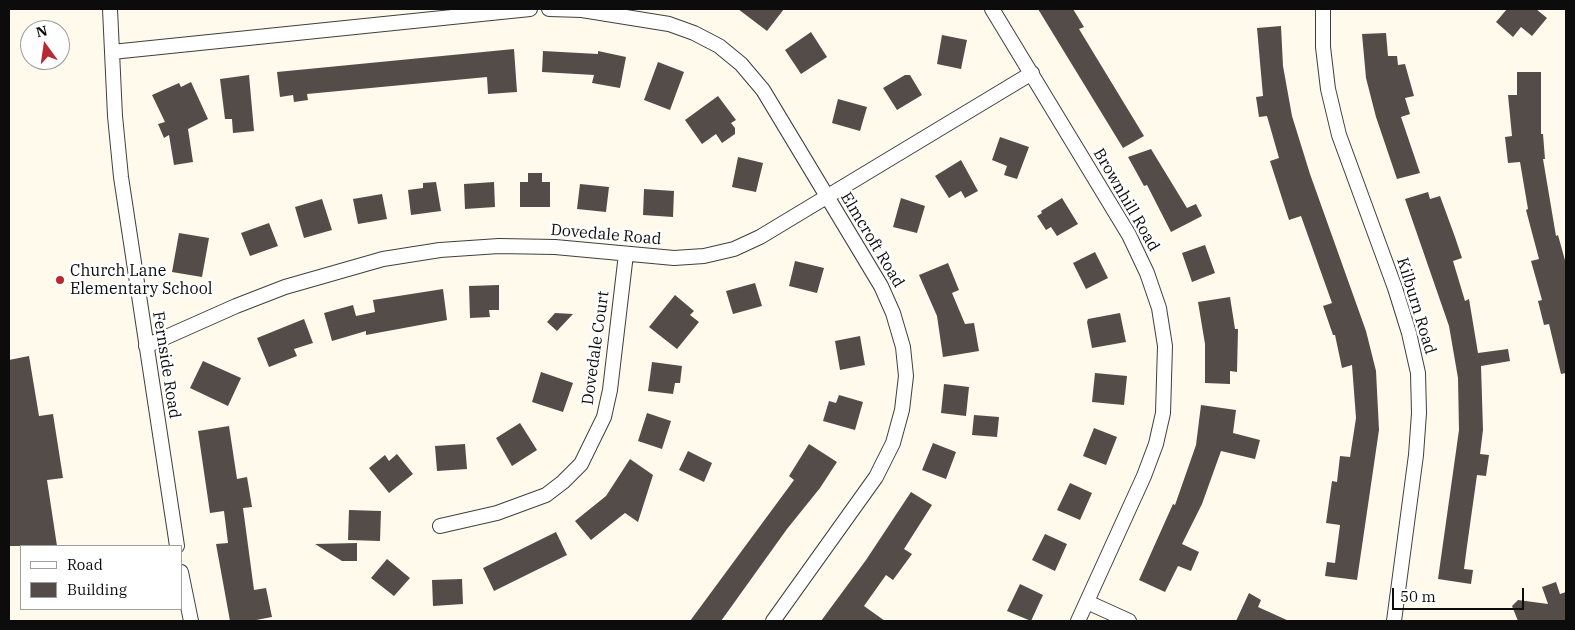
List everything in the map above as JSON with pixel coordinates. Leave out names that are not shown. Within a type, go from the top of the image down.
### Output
[{"type":"street","name":"Fernside Road","points":[[110,9],[121,177],[177,545]]},
{"type":"street","points":[[112,52],[530,9]]},
{"type":"street","name":"Elmcroft Road","points":[[549,9],[582,10],[669,24],[694,33],[719,46],[741,64],[763,90],[881,286],[893,312],[903,347],[906,376],[902,410],[894,443],[876,476],[773,621]]},
{"type":"street","name":"Brownhill Road","points":[[992,9],[1129,235],[1147,273],[1159,308],[1165,346],[1163,413],[1156,444],[1144,476],[1078,621]]},
{"type":"street","name":"Kilburn Road","points":[[1323,9],[1323,47],[1326,73],[1339,136],[1395,288],[1418,373],[1419,413],[1416,455],[1394,621]]},
{"type":"street","name":"Dovedale Road","points":[[146,346],[236,306],[285,287],[384,259],[440,250],[499,246],[555,247],[674,258],[704,256],[734,249],[760,237],[1032,73]]},
{"type":"street","name":"Dovedale Court","points":[[440,526],[497,513],[546,495],[563,482],[581,464],[604,417],[610,390],[626,254]]},
{"type":"street","points":[[182,577],[191,621]]},
{"type":"street","points":[[1087,602],[1129,621]]},
{"type":"building","points":[[738,9],[784,9],[767,31]]},
{"type":"building","points":[[1038,9],[1073,9],[1084,27],[1079,29],[1144,136],[1123,148]]},
{"type":"building","points":[[1507,9],[1536,9],[1547,18],[1532,36],[1521,27],[1513,37],[1496,22]]},
{"type":"building","points":[[1281,26],[1283,66],[1292,116],[1310,174],[1366,331],[1376,371],[1379,430],[1357,580],[1325,576],[1327,562],[1335,563],[1340,525],[1326,523],[1332,481],[1337,482],[1340,456],[1350,457],[1356,418],[1352,365],[1342,368],[1335,335],[1333,335],[1323,306],[1332,303],[1301,216],[1289,220],[1270,161],[1279,158],[1267,116],[1259,117],[1256,97],[1263,96],[1257,28]]},
{"type":"building","points":[[811,32],[827,57],[801,74],[785,50]]},
{"type":"building","points":[[1386,33],[1388,56],[1397,56],[1398,65],[1405,64],[1414,96],[1405,98],[1410,114],[1401,117],[1420,173],[1397,179],[1376,117],[1366,78],[1362,34]]},
{"type":"building","points":[[942,35],[967,40],[961,69],[937,64]]},
{"type":"building","points":[[514,49],[517,92],[488,94],[487,77],[307,94],[308,100],[294,102],[293,95],[280,97],[277,72]]},
{"type":"building","points":[[543,51],[598,54],[598,51],[626,57],[620,88],[592,83],[594,75],[542,72]]},
{"type":"building","points":[[658,62],[684,72],[670,110],[644,100]]},
{"type":"building","points":[[1517,72],[1541,72],[1541,134],[1543,134],[1545,159],[1543,159],[1556,236],[1558,235],[1566,264],[1566,373],[1561,374],[1549,324],[1544,325],[1538,301],[1542,300],[1531,261],[1539,259],[1526,210],[1528,209],[1520,162],[1508,163],[1505,137],[1512,136],[1508,95],[1517,95]]},
{"type":"building","points":[[249,75],[254,131],[233,133],[232,119],[225,119],[220,79]]},
{"type":"building","points":[[905,75],[910,75],[922,95],[897,110],[883,88]]},
{"type":"building","points":[[191,82],[208,119],[188,129],[193,162],[174,165],[169,135],[164,138],[158,124],[165,122],[152,95],[179,83],[181,87]]},
{"type":"building","points":[[718,96],[736,120],[731,123],[735,128],[735,134],[722,143],[716,134],[702,144],[685,120]]},
{"type":"building","points":[[838,99],[867,107],[860,131],[832,123]]},
{"type":"building","points":[[1000,137],[1029,147],[1017,179],[1004,175],[1007,166],[992,160]]},
{"type":"building","points":[[1151,149],[1187,208],[1196,204],[1202,216],[1171,232],[1147,185],[1144,186],[1128,157]]},
{"type":"building","points":[[738,157],[763,163],[756,192],[732,187]]},
{"type":"building","points":[[961,160],[978,191],[965,198],[961,191],[949,198],[935,176]]},
{"type":"building","points":[[528,173],[542,173],[542,182],[550,182],[550,207],[520,207],[520,182],[528,182]]},
{"type":"building","points":[[436,182],[441,211],[411,215],[408,190],[423,188],[423,183]]},
{"type":"building","points":[[494,182],[495,207],[465,209],[464,184]]},
{"type":"building","points":[[580,184],[609,187],[606,212],[577,209]]},
{"type":"building","points":[[644,189],[674,191],[673,217],[643,215]]},
{"type":"building","points":[[1428,192],[1430,199],[1440,196],[1462,258],[1453,261],[1465,301],[1469,299],[1478,353],[1508,349],[1510,361],[1481,366],[1483,430],[1480,454],[1489,455],[1486,476],[1477,475],[1467,546],[1464,569],[1473,570],[1471,584],[1438,579],[1459,430],[1458,378],[1449,326],[1405,199]]},
{"type":"building","points":[[382,194],[387,219],[358,224],[353,199]]},
{"type":"building","points":[[901,198],[925,206],[917,233],[893,227]]},
{"type":"building","points":[[1062,198],[1078,224],[1057,236],[1051,227],[1046,230],[1037,216],[1042,213],[1041,211]]},
{"type":"building","points":[[322,199],[332,230],[304,238],[295,207]]},
{"type":"building","points":[[269,223],[278,246],[250,256],[241,233]]},
{"type":"building","points":[[179,233],[209,238],[202,277],[172,272]]},
{"type":"building","points":[[1205,245],[1215,273],[1192,282],[1182,253]]},
{"type":"building","points":[[1095,252],[1108,278],[1086,289],[1073,263]]},
{"type":"building","points":[[795,261],[824,268],[817,293],[789,286]]},
{"type":"building","points":[[948,263],[959,290],[952,293],[965,324],[974,323],[979,351],[943,357],[937,316],[919,275]]},
{"type":"building","points":[[755,283],[762,306],[733,314],[726,291]]},
{"type":"building","points":[[499,285],[499,310],[489,310],[490,317],[470,318],[469,286]]},
{"type":"building","points":[[443,289],[447,320],[366,335],[366,331],[332,341],[324,313],[353,305],[356,316],[375,312],[373,300]]},
{"type":"building","points":[[675,295],[694,311],[690,315],[699,322],[677,349],[649,327]]},
{"type":"building","points":[[1230,297],[1235,329],[1238,329],[1237,372],[1230,371],[1230,384],[1205,383],[1205,344],[1198,302]]},
{"type":"building","points":[[555,313],[573,314],[557,331],[547,322]]},
{"type":"building","points":[[1120,313],[1126,342],[1092,348],[1088,319]]},
{"type":"building","points":[[304,319],[313,343],[294,349],[297,356],[269,367],[257,338]]},
{"type":"building","points":[[860,336],[865,365],[840,370],[835,341]]},
{"type":"building","points":[[29,356],[39,416],[53,414],[63,478],[47,480],[57,545],[9,546],[9,360]]},
{"type":"building","points":[[203,361],[241,378],[228,406],[190,388]]},
{"type":"building","points":[[652,362],[682,366],[680,383],[675,383],[673,394],[648,391]]},
{"type":"building","points":[[541,372],[573,383],[563,412],[532,402]]},
{"type":"building","points":[[1095,373],[1127,376],[1124,405],[1092,402]]},
{"type":"building","points":[[944,384],[969,387],[966,416],[941,413]]},
{"type":"building","points":[[839,395],[863,402],[855,430],[823,421],[829,401],[836,403]]},
{"type":"building","points":[[1201,405],[1236,410],[1233,433],[1260,440],[1255,459],[1221,451],[1202,504],[1182,544],[1199,552],[1191,571],[1178,566],[1165,592],[1139,580],[1173,504],[1175,505],[1196,445]]},
{"type":"building","points":[[647,413],[671,421],[662,449],[638,441]]},
{"type":"building","points":[[974,415],[999,417],[997,437],[972,435]]},
{"type":"building","points":[[520,423],[537,450],[512,466],[496,438]]},
{"type":"building","points":[[229,426],[237,479],[247,477],[252,507],[243,508],[254,590],[266,588],[272,617],[251,621],[230,621],[216,544],[228,543],[224,511],[210,513],[198,431]]},
{"type":"building","points":[[1094,428],[1117,437],[1106,465],[1083,456]]},
{"type":"building","points":[[933,443],[956,452],[946,479],[922,470]]},
{"type":"building","points":[[465,444],[467,469],[437,471],[435,446]]},
{"type":"building","points":[[809,444],[837,462],[820,488],[787,529],[721,621],[690,621],[794,480],[789,476]]},
{"type":"building","points":[[688,451],[712,463],[704,482],[679,470]]},
{"type":"building","points":[[397,454],[413,474],[389,493],[369,468],[385,455],[389,461]]},
{"type":"building","points":[[630,459],[653,475],[638,522],[625,513],[591,540],[575,521],[606,496]]},
{"type":"building","points":[[1070,483],[1092,493],[1080,520],[1057,510]]},
{"type":"building","points":[[911,492],[932,505],[904,549],[912,554],[893,580],[886,575],[864,606],[885,621],[821,621],[866,560]]},
{"type":"building","points":[[349,510],[381,511],[380,541],[348,540]]},
{"type":"building","points":[[556,532],[567,555],[494,591],[483,568]]},
{"type":"building","points":[[1045,534],[1067,544],[1055,571],[1032,560]]},
{"type":"building","points":[[357,543],[357,561],[342,561],[315,544]]},
{"type":"building","points":[[387,559],[410,578],[394,596],[371,578]]},
{"type":"building","points":[[462,579],[463,604],[433,606],[432,580]]},
{"type":"building","points":[[1556,582],[1560,594],[1566,592],[1566,621],[1518,621],[1512,606],[1518,600],[1548,604],[1542,587]]},
{"type":"building","points":[[1020,584],[1043,595],[1031,621],[1007,611]]},
{"type":"building","points":[[1249,593],[1261,600],[1258,607],[1289,621],[1236,621]]},
{"type":"place","name":"Church Lane Elementary School","points":[[60,280]]}]
